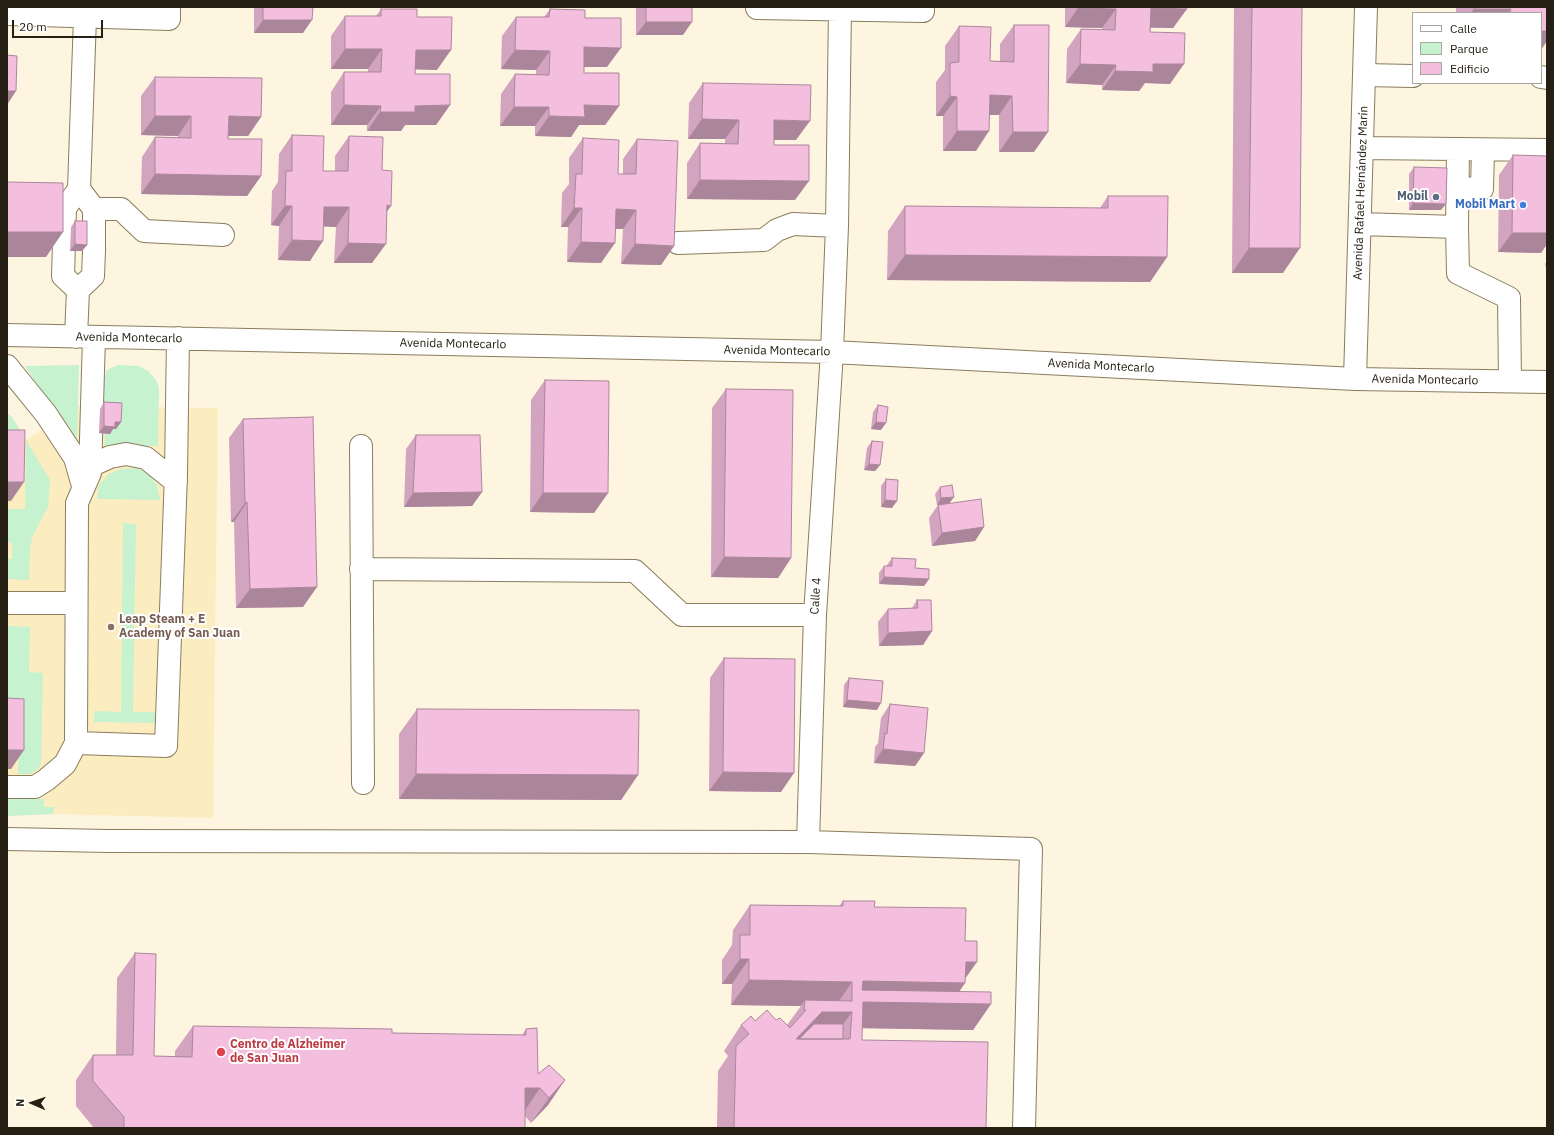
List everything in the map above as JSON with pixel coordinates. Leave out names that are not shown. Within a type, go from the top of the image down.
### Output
[{"type":"street","points":[[7,14],[169,19],[169,7]]},
{"type":"street","points":[[757,7],[923,11],[923,7]]},
{"type":"street","name":"Avenida Rafael Hernández Marín","points":[[1355,378],[1366,7]]},
{"type":"street","name":"Calle 4","points":[[808,842],[815,615],[832,352],[837,226],[840,9]]},
{"type":"street","points":[[7,787],[35,787],[46,780],[65,764],[76,743],[77,503],[87,476],[85,337],[78,290],[64,276],[65,208],[79,189],[85,17]]},
{"type":"street","points":[[1364,75],[1412,76]]},
{"type":"street","points":[[1362,148],[1414,159],[1458,150],[1547,150]]},
{"type":"street","points":[[1458,150],[1458,272],[1509,298],[1510,381]]},
{"type":"street","points":[[1458,188],[1482,189],[1483,150]]},
{"type":"street","points":[[78,290],[93,276],[94,209],[79,189]]},
{"type":"street","points":[[94,209],[121,208],[144,231],[222,235]]},
{"type":"street","points":[[1360,224],[1414,218],[1457,227]]},
{"type":"street","points":[[678,243],[764,240],[777,230],[793,224],[837,226]]},
{"type":"street","name":"Avenida Montecarlo","points":[[7,335],[832,352],[1355,378],[1547,382]]},
{"type":"street","points":[[76,743],[166,746],[176,482],[178,338]]},
{"type":"street","points":[[7,366],[46,414],[87,476]]},
{"type":"street","points":[[361,446],[363,783]]},
{"type":"street","points":[[87,476],[110,457],[126,454],[146,458],[176,482]]},
{"type":"street","points":[[361,569],[635,571],[682,615],[815,615]]},
{"type":"street","points":[[7,603],[76,603]]},
{"type":"street","points":[[7,838],[116,841],[808,842],[1031,849],[1024,1128]]},
{"type":"shaded area","name":"Leap Steam + E Academy of San Juan","points":[[78,406],[218,408],[213,818],[48,814],[7,816],[7,413],[12,417],[26,440]]},
{"type":"green space","points":[[79,365],[78,406],[77,444],[25,366]]},
{"type":"green space","points":[[118,365],[139,366],[148,371],[156,380],[159,388],[158,446],[104,445],[105,434],[99,433],[103,380],[107,370]]},
{"type":"green space","points":[[7,413],[12,417],[21,432],[7,437]]},
{"type":"green space","points":[[26,440],[50,480],[48,507],[32,537],[29,580],[7,579],[7,559],[12,559],[12,543],[7,542],[7,509],[25,509]]},
{"type":"green space","points":[[135,468],[148,473],[157,485],[160,500],[97,499],[99,485],[109,474],[121,469]]},
{"type":"green space","points":[[123,523],[136,524],[133,712],[160,712],[160,723],[94,722],[94,711],[121,712]]},
{"type":"green space","points":[[7,626],[30,627],[29,672],[43,673],[41,764],[37,770],[30,774],[18,774],[19,715],[7,714]]},
{"type":"green space","points":[[7,799],[44,799],[44,807],[54,807],[53,814],[7,816]]},
{"type":"building","points":[[263,7],[313,7],[312,20],[263,20]]},
{"type":"building","points":[[646,7],[692,7],[692,22],[646,22]]},
{"type":"building","points":[[1078,7],[1187,7],[1187,9],[1151,8],[1150,32],[1185,33],[1184,64],[1153,64],[1153,72],[1115,71],[1116,65],[1080,64],[1081,29],[1115,30],[1116,9]]},
{"type":"building","points":[[1252,7],[1302,7],[1300,248],[1249,248]]},
{"type":"building","points":[[1474,7],[1547,7],[1547,31],[1542,31],[1542,12],[1510,12],[1511,9],[1474,9]]},
{"type":"building","points":[[381,9],[417,9],[417,17],[452,17],[451,50],[416,50],[415,74],[450,74],[450,105],[415,106],[415,112],[380,112],[381,106],[344,105],[344,72],[381,72],[382,49],[345,49],[345,16],[381,16]]},
{"type":"building","points":[[550,9],[585,10],[585,18],[621,18],[621,48],[584,47],[584,73],[619,73],[619,106],[584,105],[585,117],[549,116],[549,107],[514,107],[515,74],[549,75],[550,51],[515,50],[516,17],[549,17]]},
{"type":"building","points":[[1014,25],[1049,25],[1048,132],[1013,132],[1012,96],[990,95],[989,131],[957,131],[957,97],[950,96],[950,63],[959,62],[959,26],[991,27],[990,61],[1014,62]]},
{"type":"building","points":[[7,55],[17,56],[16,91],[7,91]]},
{"type":"building","points":[[155,77],[262,78],[261,117],[229,116],[228,139],[262,139],[261,176],[155,174],[155,137],[191,138],[191,116],[155,116]]},
{"type":"building","points":[[703,83],[811,85],[810,121],[774,120],[774,145],[809,145],[809,181],[700,180],[700,143],[738,144],[739,120],[702,119]]},
{"type":"building","points":[[292,135],[324,136],[323,171],[348,171],[349,136],[383,137],[382,170],[392,171],[391,206],[387,205],[386,244],[348,243],[349,207],[324,207],[323,241],[292,240],[292,206],[285,206],[286,171],[292,171]]},
{"type":"building","points":[[583,138],[619,140],[618,174],[636,174],[637,139],[678,141],[674,246],[635,244],[636,210],[616,209],[615,243],[581,242],[582,208],[574,208],[576,174],[582,174]]},
{"type":"building","points":[[1513,155],[1547,156],[1547,233],[1512,233]]},
{"type":"building","points":[[1414,167],[1447,168],[1446,204],[1413,203]]},
{"type":"building","points":[[7,182],[63,183],[63,232],[7,232]]},
{"type":"building","points":[[1108,196],[1168,196],[1167,257],[905,255],[905,206],[1108,208]]},
{"type":"building","points":[[75,221],[87,221],[87,245],[75,244]]},
{"type":"building","points":[[545,380],[609,381],[608,493],[543,493]]},
{"type":"building","points":[[726,389],[793,390],[791,558],[724,557]]},
{"type":"building","points":[[104,402],[122,403],[121,422],[115,422],[115,427],[104,426]]},
{"type":"building","points":[[878,405],[888,407],[886,423],[876,422]]},
{"type":"building","points":[[313,417],[317,587],[250,589],[247,502],[245,503],[243,419]]},
{"type":"building","points":[[7,430],[25,430],[24,482],[7,482]]},
{"type":"building","points":[[416,435],[480,435],[482,492],[413,493]]},
{"type":"building","points":[[872,441],[883,442],[880,465],[869,464]]},
{"type":"building","points":[[886,479],[898,480],[897,501],[885,500]]},
{"type":"building","points":[[952,485],[954,497],[941,498],[940,487]]},
{"type":"building","points":[[981,499],[984,527],[942,533],[938,505]]},
{"type":"building","points":[[892,558],[916,559],[915,568],[929,569],[929,579],[884,577],[884,566],[892,566]]},
{"type":"building","points":[[917,600],[931,600],[932,631],[888,633],[888,609],[918,608]]},
{"type":"building","points":[[724,658],[795,659],[794,773],[723,772]]},
{"type":"building","points":[[849,678],[883,681],[881,703],[847,700]]},
{"type":"building","points":[[7,698],[24,699],[24,750],[7,750]]},
{"type":"building","points":[[890,704],[928,708],[924,753],[883,749],[885,733],[887,734]]},
{"type":"building","points":[[417,709],[639,710],[638,775],[416,774]]},
{"type":"building","points":[[843,901],[875,901],[874,907],[966,908],[965,941],[977,941],[977,962],[966,962],[965,983],[863,981],[862,990],[991,992],[991,1004],[863,1002],[862,1040],[988,1042],[986,1128],[734,1127],[736,1046],[749,1034],[741,1025],[751,1016],[755,1021],[767,1010],[776,1020],[780,1018],[790,1028],[806,1010],[804,1010],[805,1000],[852,1001],[852,982],[749,980],[749,959],[740,959],[740,935],[750,935],[750,905],[843,906]],"holes":[[[822,1012],[852,1012],[850,1039],[796,1039]]]},
{"type":"building","name":"Centro de Alzheimer de San Juan","points":[[135,953],[156,954],[154,1056],[192,1057],[193,1026],[392,1029],[392,1033],[526,1035],[526,1029],[537,1028],[538,1074],[549,1065],[565,1080],[549,1098],[540,1088],[525,1088],[525,1128],[124,1128],[124,1117],[93,1081],[93,1055],[133,1055]]},
{"type":"building","points":[[814,1024],[843,1024],[843,1039],[799,1039]]},
{"type":"place","name":"Mobil","points":[[1436,197]]},
{"type":"place","name":"Mobil Mart","points":[[1523,205]]},
{"type":"place","name":"Leap Steam + E Academy of San Juan","points":[[111,627]]},
{"type":"place","name":"Centro de Alzheimer de San Juan","points":[[221,1052]]}]
